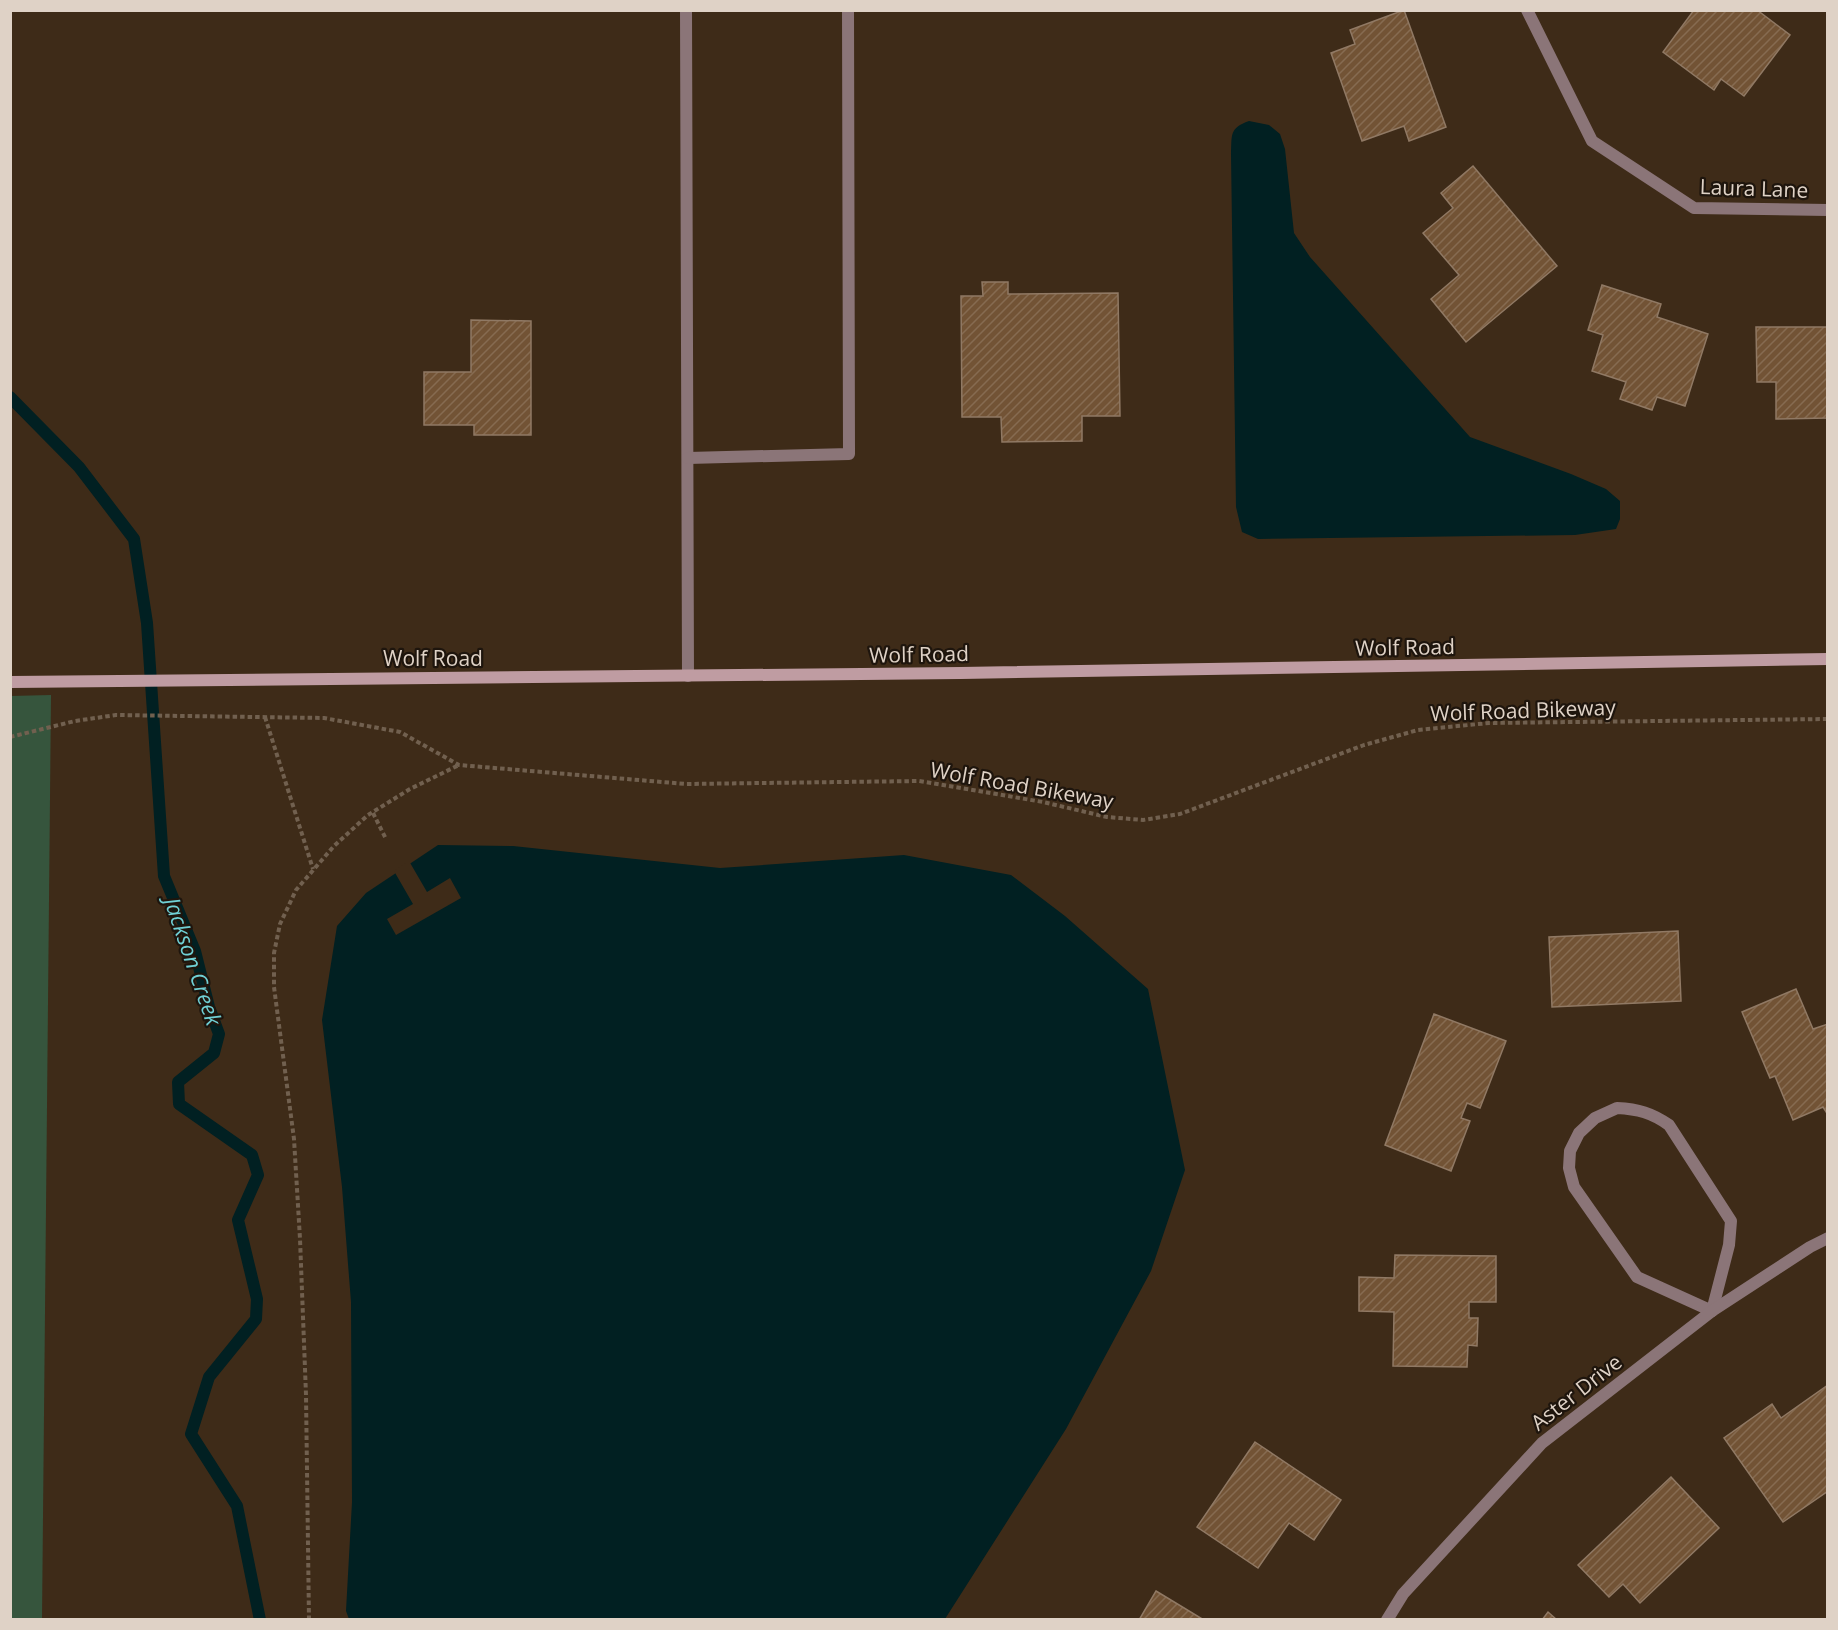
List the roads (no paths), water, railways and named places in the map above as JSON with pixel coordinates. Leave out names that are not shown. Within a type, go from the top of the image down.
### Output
[{"type":"main road","name":"Wolf Road","points":[[10,682],[985,673],[1827,659]]},
{"type":"street","points":[[686,10],[688,676]]},
{"type":"street","points":[[688,458],[849,454],[848,10]]},
{"type":"street","name":"Laura Lane","points":[[1527,10],[1592,141],[1694,208],[1827,210]]},
{"type":"street","points":[[1617,1108],[1635,1108],[1653,1114],[1669,1125],[1731,1221],[1729,1245],[1712,1311],[1637,1277],[1574,1187],[1569,1168],[1570,1151],[1579,1133],[1595,1118],[1617,1108]]},
{"type":"street","name":"Aster Drive","points":[[1387,1620],[1403,1594],[1542,1443],[1712,1311],[1827,1238]]},
{"type":"water","points":[[1249,121],[1269,125],[1280,134],[1285,149],[1294,233],[1310,257],[1470,437],[1606,489],[1620,501],[1620,519],[1616,529],[1575,535],[1258,539],[1242,532],[1236,507],[1231,154],[1233,133],[1238,126]]},
{"type":"water","points":[[438,845],[513,846],[720,868],[904,855],[1011,875],[1065,916],[1148,989],[1185,1170],[1151,1271],[1066,1429],[945,1619],[349,1619],[346,1611],[352,1502],[351,1302],[342,1187],[322,1020],[337,926],[366,893]]},
{"type":"waterway","name":"Jackson Creek","points":[[10,397],[79,467],[134,539],[147,623],[164,876],[195,951],[209,1007],[219,1034],[214,1053],[178,1082],[179,1104],[252,1155],[258,1175],[238,1220],[257,1299],[256,1319],[209,1377],[191,1434],[237,1506],[260,1620]]}]
